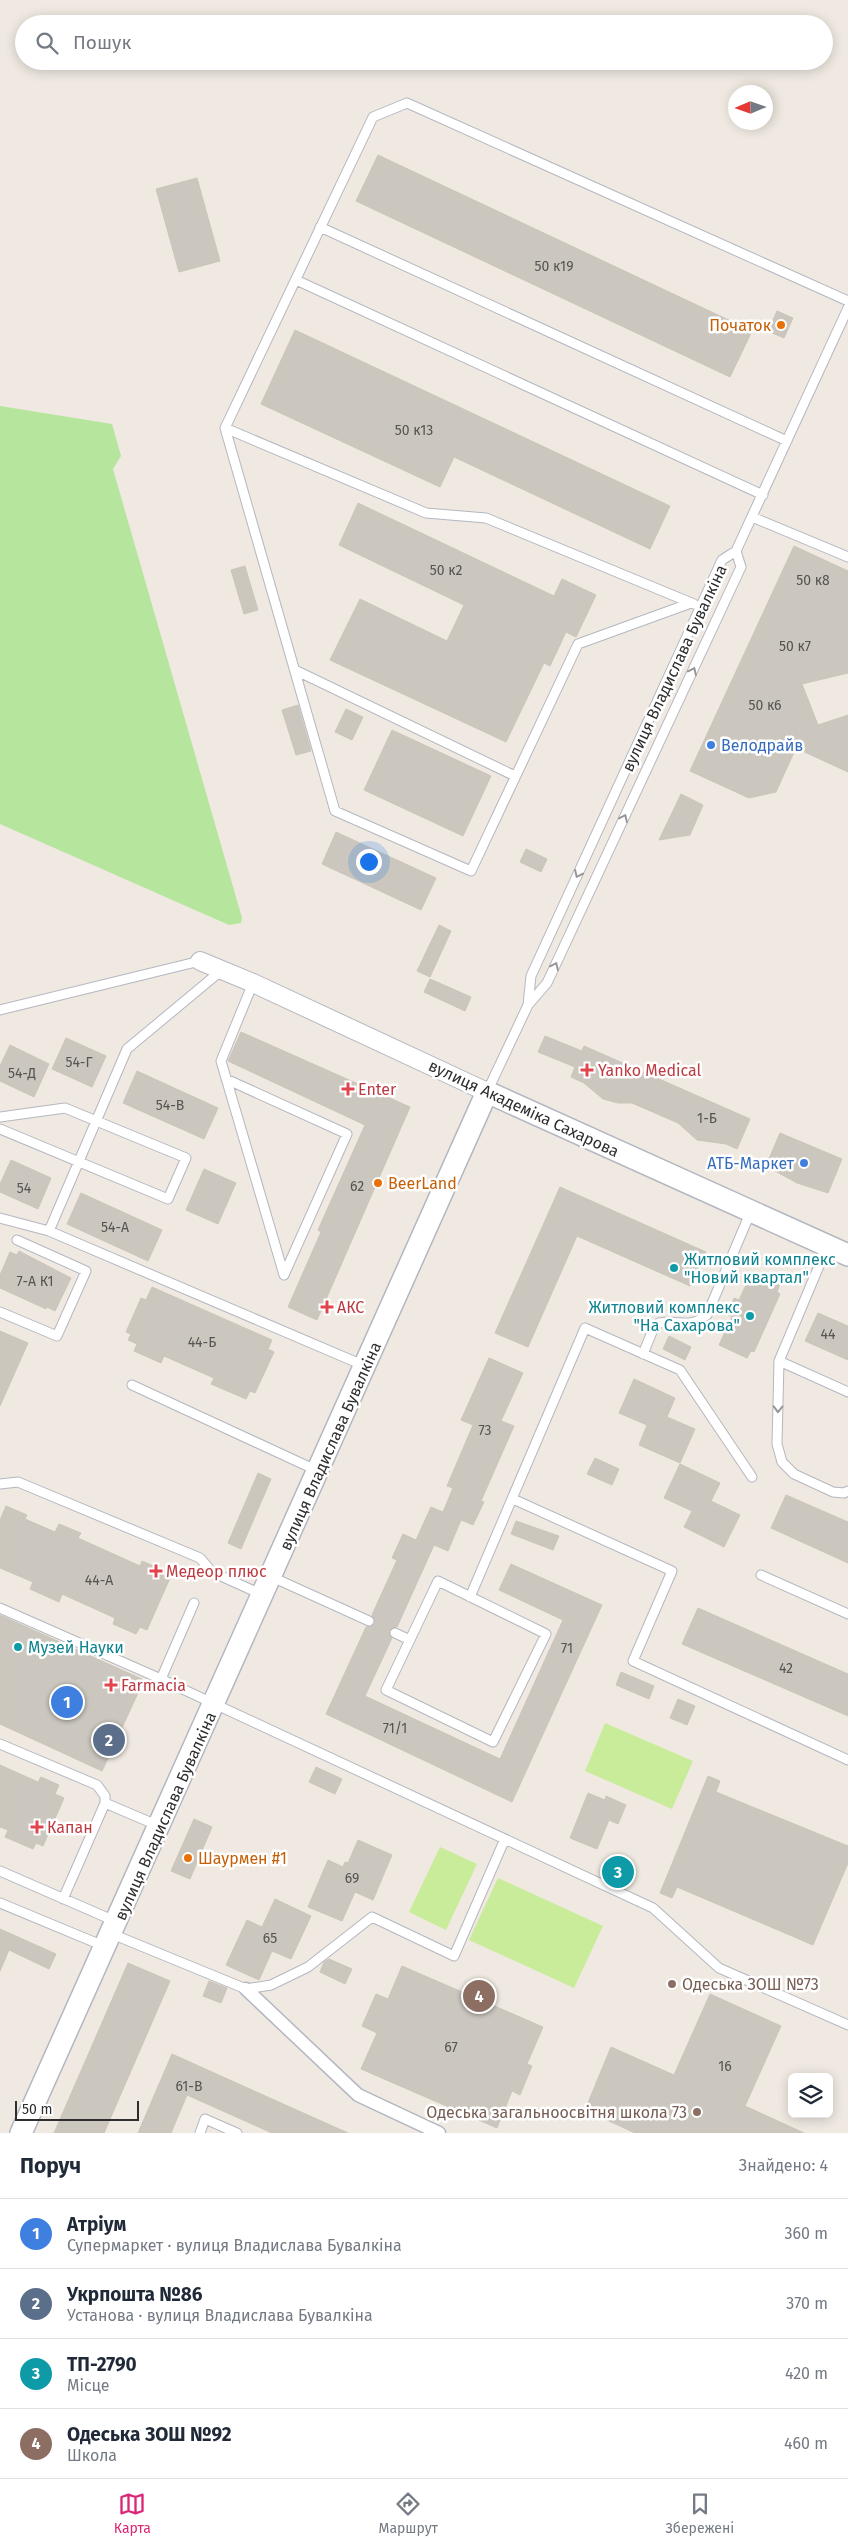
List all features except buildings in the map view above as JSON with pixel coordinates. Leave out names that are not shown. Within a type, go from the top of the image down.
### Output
[{"type":"street","name":"вулиця Академіка Сахарова","points":[[200,960],[253,982],[487,1092],[848,1255]]},
{"type":"street","name":"вулиця Владислава Бувалкіна","points":[[21,2133],[268,1586],[487,1092]]},
{"type":"street","points":[[246,1989],[358,2095],[439,2133]]},
{"type":"lane","points":[[691,603],[578,644],[471,871],[336,811],[225,428],[373,117],[407,103],[848,301]]},
{"type":"lane","points":[[320,227],[787,441]]},
{"type":"lane","points":[[296,280],[763,494]]},
{"type":"lane","points":[[736,551],[848,308]]},
{"type":"lane","points":[[225,428],[426,513],[486,518],[700,607]]},
{"type":"lane","points":[[752,517],[848,557]]},
{"type":"lane","name":"вулиця Владислава Бувалкіна","points":[[487,1092],[528,1005],[547,983],[741,568],[736,551],[722,560],[700,607],[531,976],[528,1005]]},
{"type":"lane","points":[[295,670],[515,776]]},
{"type":"lane","points":[[0,1010],[200,960]]},
{"type":"lane","points":[[50,1231],[127,1049],[222,970]]},
{"type":"lane","points":[[226,1078],[347,1134],[284,1274],[273,1237],[226,1078],[221,1061],[253,982]]},
{"type":"lane","points":[[0,1118],[66,1108],[186,1158],[168,1200],[0,1129]]},
{"type":"lane","points":[[643,1354],[654,1327],[659,1323],[689,1324],[699,1321],[707,1315],[751,1211]]},
{"type":"lane","points":[[0,1218],[50,1231],[366,1366]]},
{"type":"lane","points":[[0,1312],[57,1336],[86,1271],[17,1240]]},
{"type":"lane","points":[[826,1244],[819,1266],[779,1361],[778,1444],[782,1462],[794,1474],[833,1492],[844,1493],[848,1491]]},
{"type":"lane","points":[[470,1597],[585,1328],[680,1370],[752,1478]]},
{"type":"lane","points":[[779,1361],[848,1392]]},
{"type":"lane","points":[[132,1384],[318,1471]]},
{"type":"lane","points":[[1,1483],[18,1482],[200,1558],[212,1572],[268,1586],[369,1621]]},
{"type":"lane","points":[[513,1499],[672,1571],[633,1661],[848,1760]]},
{"type":"lane","points":[[761,1575],[848,1614]]},
{"type":"lane","points":[[438,1581],[470,1597],[546,1634],[493,1742],[386,1690],[438,1581]]},
{"type":"lane","points":[[161,1680],[194,1603]]},
{"type":"lane","points":[[0,1608],[214,1704],[504,1841],[652,1908],[719,1968],[848,2025]]},
{"type":"lane","points":[[395,1633],[410,1640]]},
{"type":"lane","points":[[0,1744],[96,1785],[105,1796],[105,1803],[63,1899]]},
{"type":"lane","points":[[105,1803],[160,1827]]},
{"type":"lane","points":[[0,1903],[112,1934],[246,1989],[271,1985],[308,1967],[372,1917],[454,1956],[504,1841]]},
{"type":"lane","points":[[0,1871],[63,1899],[112,1934]]},
{"type":"lane","points":[[200,2133],[206,2119],[238,2133]]},
{"type":"green space","points":[[0,406],[112,424],[121,456],[113,469],[242,918],[241,923],[229,925],[0,824]]},
{"type":"green space","points":[[605,1723],[693,1761],[672,1809],[585,1771]]},
{"type":"green space","points":[[440,1847],[477,1864],[446,1930],[409,1912]]},
{"type":"green space","points":[[498,1878],[603,1926],[574,1988],[469,1940]]},
{"type":"place","name":"Початок","points":[[781,325]]},
{"type":"place","name":"Велодрайв","points":[[711,745]]},
{"type":"place","name":"Yanko Medical","points":[[587,1070]]},
{"type":"place","name":"Enter","points":[[348,1089]]},
{"type":"place","name":"АТБ-Маркет","points":[[804,1163]]},
{"type":"place","name":"BeerLand","points":[[378,1183]]},
{"type":"place","name":"Житловий комплекс \"Новий квартал\"","points":[[674,1268]]},
{"type":"place","name":"АКС","points":[[327,1307]]},
{"type":"place","name":"Житловий комплекс \"На Сахарова\"","points":[[750,1316]]},
{"type":"place","name":"Медеор плюс","points":[[156,1571]]},
{"type":"place","name":"Музей Науки","points":[[18,1647]]},
{"type":"place","name":"Farmacia","points":[[111,1685]]},
{"type":"place","name":"Атріум","points":[[67,1702]]},
{"type":"place","name":"Укрпошта №86","points":[[109,1740]]},
{"type":"place","name":"Капан","points":[[37,1827]]},
{"type":"place","name":"Шаурмен #1","points":[[188,1858]]},
{"type":"place","name":"ТП-2790","points":[[618,1872]]},
{"type":"place","name":"Одеська ЗОШ №73","points":[[672,1984]]},
{"type":"place","name":"Одеська ЗОШ №92","points":[[479,1996]]},
{"type":"place","name":"Одеська загальноосвітня школа 73","points":[[697,2112]]}]
